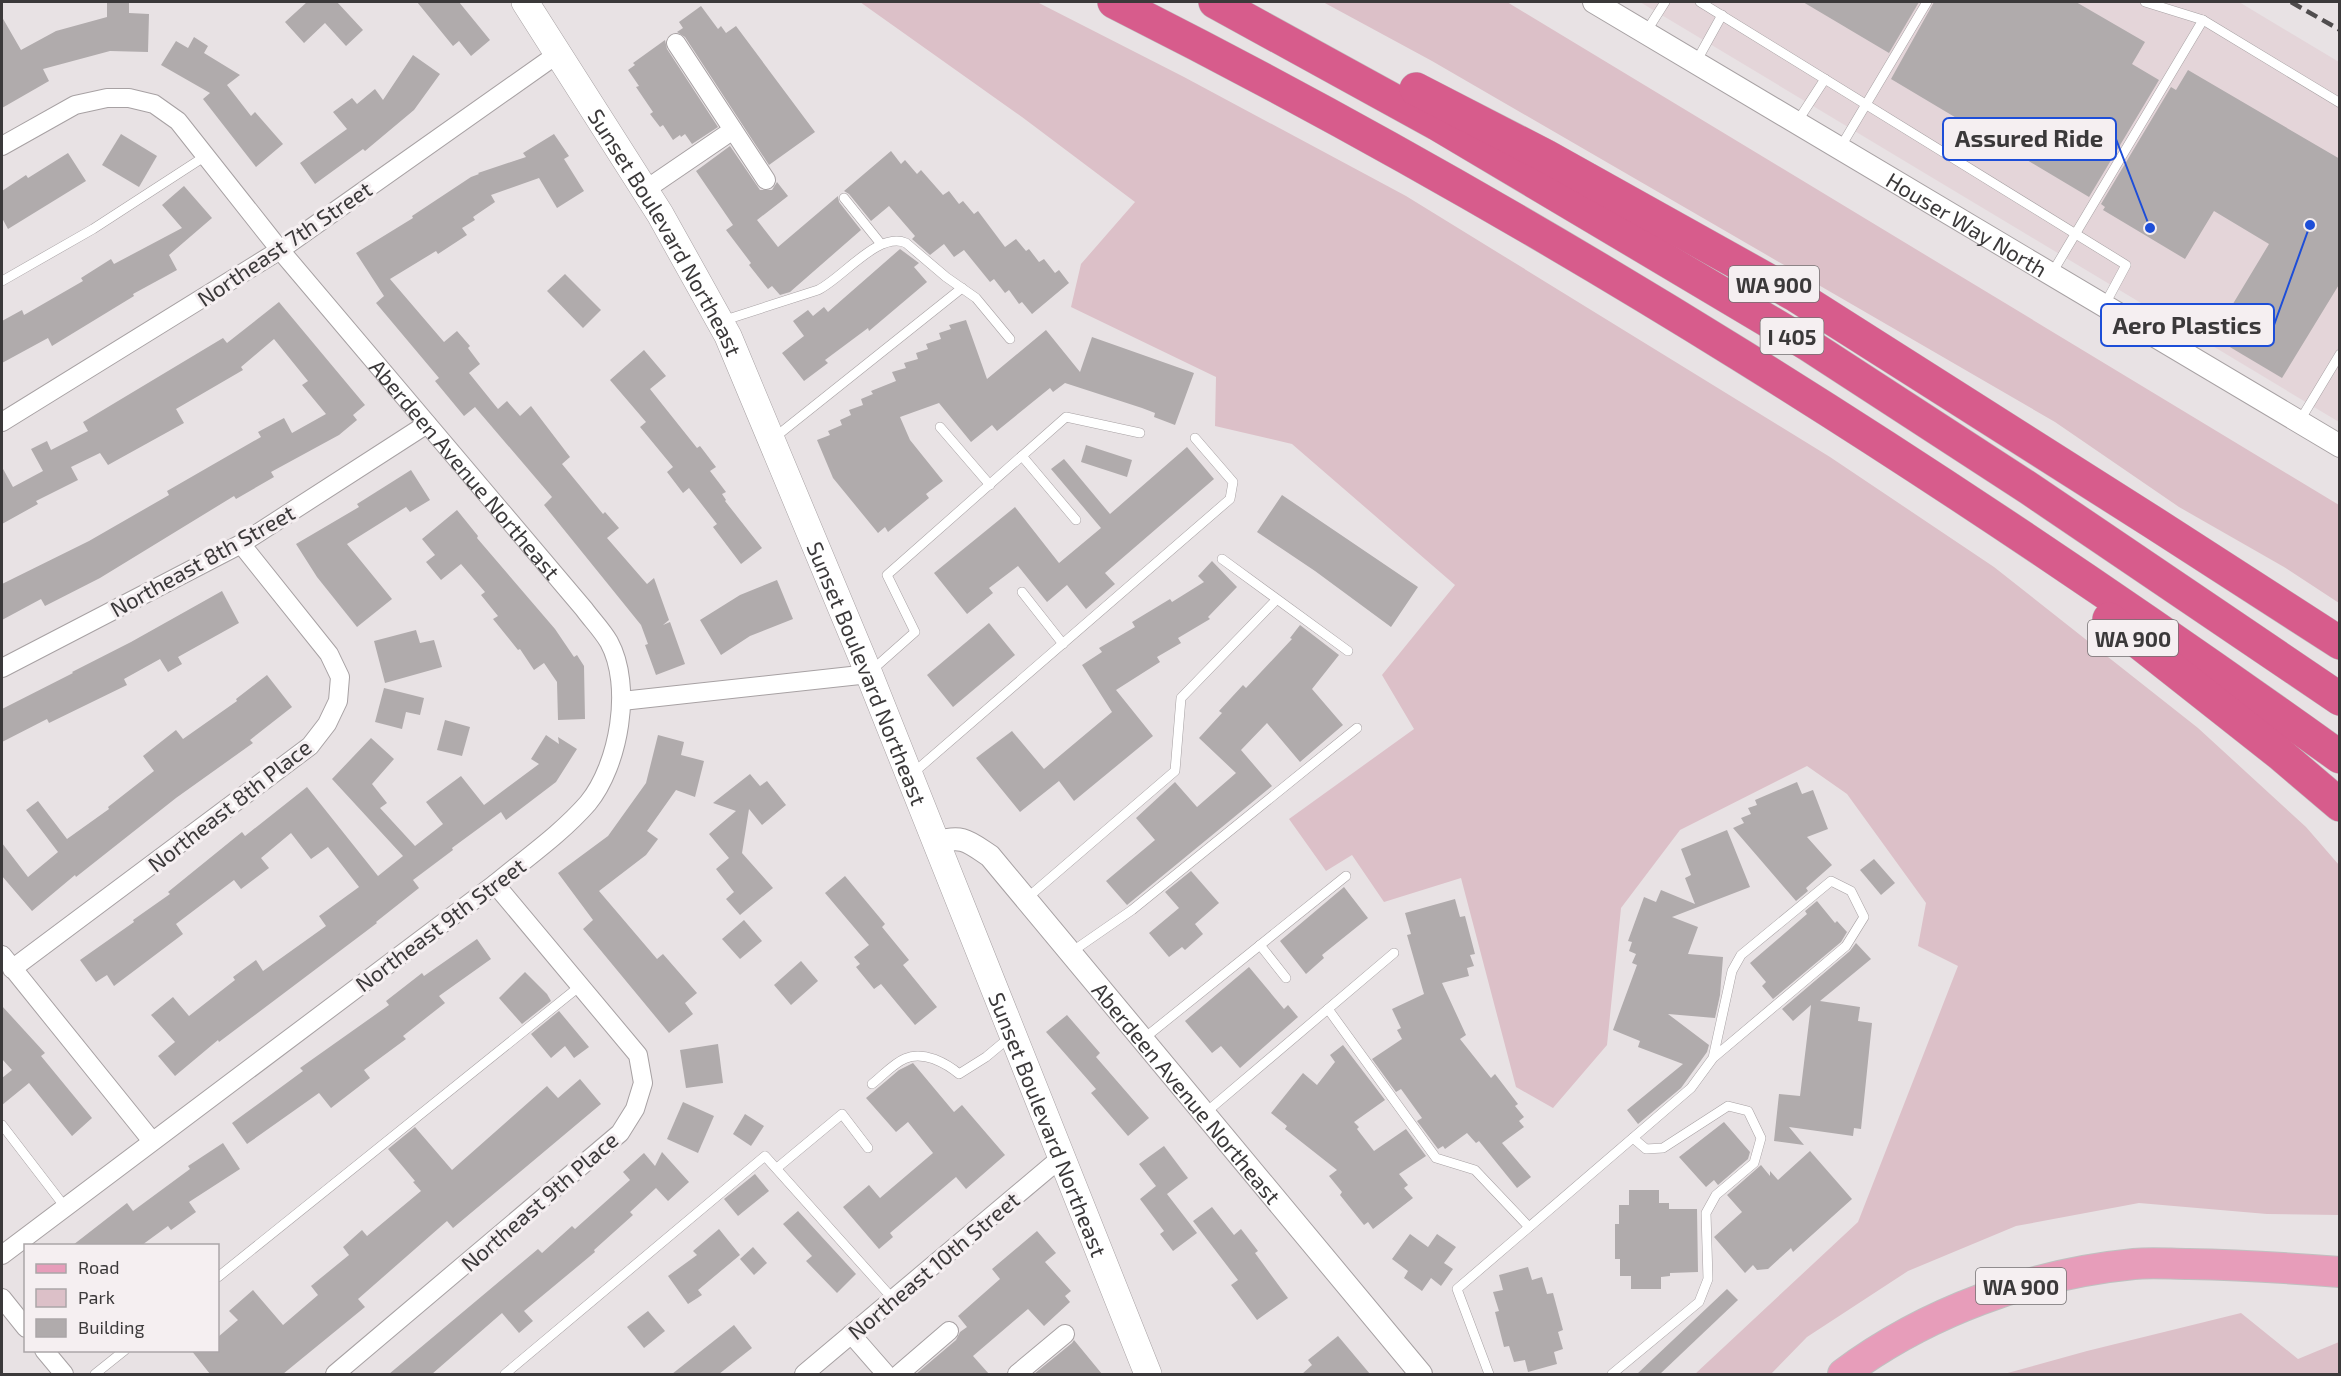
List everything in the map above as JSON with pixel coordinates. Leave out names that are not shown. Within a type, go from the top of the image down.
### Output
[{"type":"highway","name":"I 405","points":[[1114,2],[1328,114],[1585,260],[1925,472],[2103,591],[2340,757]]},
{"type":"highway","name":"I 405","points":[[1220,4],[1437,124],[1807,344],[2030,489],[2340,699]]},
{"type":"highway","name":"WA 900","points":[[1220,4],[1419,90],[1481,121],[1795,295],[2340,643]]},
{"type":"highway","name":"WA 900","points":[[1925,472],[2280,754],[2340,805]]},
{"type":"main road","name":"Sunset Boulevard Northeast","points":[[525,2],[645,190],[728,336],[869,674],[1148,1374]]},
{"type":"main road","name":"WA 900","points":[[1843,1374],[1880,1348],[1973,1302],[2013,1288],[2080,1271],[2136,1264],[2220,1265],[2340,1272]]},
{"type":"street","name":"Houser Way North","points":[[1594,2],[2340,446]]},
{"type":"street","points":[[676,43],[766,180]]},
{"type":"street","name":"Northeast 7th Street","points":[[2,422],[280,250],[559,53]]},
{"type":"street","name":"Aberdeen Avenue Northeast","points":[[2,146],[75,105],[107,98],[129,98],[154,104],[178,121],[280,250],[584,609],[609,643],[617,667],[622,701]]},
{"type":"street","points":[[645,190],[733,130]]},
{"type":"street","name":"Northeast 8th Street","points":[[2,668],[241,544],[428,424]]},
{"type":"street","name":"Northeast 8th Place","points":[[7,962],[310,746],[327,724],[338,701],[340,677],[329,654],[241,544]]},
{"type":"street","points":[[622,701],[869,674]]},
{"type":"street","name":"Northeast 9th Street","points":[[2,1255],[495,884],[563,829],[589,801],[605,775],[617,741],[622,701]]},
{"type":"street","name":"Aberdeen Avenue Northeast","points":[[937,843],[951,838],[967,840],[990,856],[1421,1374]]},
{"type":"street","name":"Northeast 9th Place","points":[[335,1374],[620,1133],[635,1108],[643,1083],[638,1055],[495,884]]},
{"type":"street","points":[[7,962],[152,1141]]},
{"type":"street","name":"Northeast 10th Street","points":[[804,1374],[1063,1156]]},
{"type":"street","points":[[2,1298],[24,1326]]},
{"type":"street","points":[[899,1374],[949,1331]]},
{"type":"street","points":[[851,1334],[886,1374]]},
{"type":"street","points":[[1017,1374],[1065,1334]]},
{"type":"street","points":[[46,1352],[64,1374]]},
{"type":"lane","points":[[1646,32],[1665,2]]},
{"type":"lane","points":[[1700,2],[2126,265],[2104,306]]},
{"type":"lane","points":[[1840,148],[1928,2]]},
{"type":"lane","points":[[2145,2],[2204,20],[2340,103]]},
{"type":"lane","points":[[1696,62],[1722,15]]},
{"type":"lane","points":[[2052,274],[2204,20]]},
{"type":"lane","points":[[1797,122],[1825,79]]},
{"type":"lane","points":[[2,281],[93,229],[207,155]]},
{"type":"lane","points":[[844,198],[881,244]]},
{"type":"lane","points":[[720,322],[819,290],[881,244],[898,240],[906,243],[976,298],[1010,339]]},
{"type":"lane","points":[[771,441],[962,288]]},
{"type":"lane","points":[[2299,422],[2340,354]]},
{"type":"lane","points":[[869,674],[915,632],[887,575],[1066,417],[1140,433]]},
{"type":"lane","points":[[940,427],[990,485]]},
{"type":"lane","points":[[910,776],[1230,499],[1233,482],[1195,438]]},
{"type":"lane","points":[[1022,456],[1076,520]]},
{"type":"lane","points":[[1222,559],[1348,651]]},
{"type":"lane","points":[[1022,592],[1063,644]]},
{"type":"lane","points":[[1026,899],[1175,771],[1181,698],[1276,600]]},
{"type":"lane","points":[[1070,953],[1132,910],[1357,728]]},
{"type":"lane","points":[[1142,1041],[1346,876]]},
{"type":"lane","points":[[1489,1374],[1456,1289],[1691,1088],[1713,1058],[1846,946],[1864,917],[1851,891],[1831,881],[1741,955],[1732,971],[1713,1058]]},
{"type":"lane","points":[[1260,945],[1286,978]]},
{"type":"lane","points":[[1204,1114],[1394,953]]},
{"type":"lane","points":[[219,1275],[580,986]]},
{"type":"lane","points":[[1328,1009],[1436,1158],[1475,1170],[1529,1227]]},
{"type":"lane","points":[[872,1084],[903,1059],[919,1054],[948,1064],[958,1074],[986,1057],[1014,1034]]},
{"type":"lane","points":[[1612,1374],[1699,1302],[1708,1279],[1706,1213],[1716,1195],[1754,1163],[1761,1138],[1748,1112],[1728,1106],[1663,1149],[1646,1149],[1633,1138]]},
{"type":"lane","points":[[777,1168],[842,1114],[868,1148]]},
{"type":"lane","points":[[2,1125],[65,1207]]},
{"type":"lane","points":[[505,1374],[765,1156],[893,1299]]},
{"type":"lane","points":[[95,1374],[122,1352]]},
{"type":"shaded area","points":[[1640,2],[2239,2],[2339,62],[2339,422]]},
{"type":"green space","points":[[860,2],[1037,2],[1184,77],[1406,196],[1830,457],[1994,567],[2198,728],[2306,827],[2339,865],[2339,1215],[2267,1214],[2139,1203],[2016,1226],[1908,1271],[1807,1337],[1771,1374],[1695,1374],[1858,1222],[1958,966],[1918,946],[1926,903],[1847,794],[1807,766],[1680,830],[1621,908],[1607,1045],[1553,1108],[1516,1087],[1461,878],[1384,902],[1352,855],[1326,871],[1289,819],[1414,729],[1382,675],[1455,585],[1292,444],[1215,426],[1216,377],[1071,307],[1081,264],[1135,202],[1022,117]]},
{"type":"green space","points":[[1323,2],[1507,2],[2339,505],[2339,603],[2284,567],[2179,507],[2055,422],[1432,61]]},
{"type":"green space","points":[[2241,1313],[2298,1359],[2339,1342],[2339,1374],[2004,1374],[2087,1351]]},
{"type":"building","points":[[107,2],[129,2],[129,13],[149,14],[148,52],[110,51],[43,69],[49,81],[2,108],[2,17],[21,50],[56,31],[107,17]]},
{"type":"building","points":[[307,2],[337,2],[363,30],[346,46],[325,23],[304,43],[285,22]]},
{"type":"building","points":[[417,2],[459,2],[490,40],[471,56],[459,41],[453,46]]},
{"type":"building","points":[[1803,2],[1919,2],[1889,53]]},
{"type":"building","points":[[1934,2],[2076,2],[2145,42],[2132,64],[2159,80],[2089,197],[1891,79]]},
{"type":"building","points":[[701,6],[718,29],[721,26],[726,33],[736,26],[815,132],[769,165],[685,37],[677,32],[683,28],[679,22]]},
{"type":"building","points":[[194,37],[208,46],[204,53],[240,75],[227,85],[251,116],[255,112],[283,144],[256,167],[203,99],[210,93],[161,65],[176,41],[188,48]]},
{"type":"building","points":[[665,40],[667,49],[718,127],[692,144],[685,134],[673,140],[663,125],[660,127],[650,114],[653,112],[636,87],[639,86],[628,70],[635,65],[633,63]]},
{"type":"building","points":[[413,55],[440,74],[414,110],[365,151],[363,149],[315,184],[300,163],[347,129],[333,112],[352,98],[357,104],[375,89],[383,100]]},
{"type":"building","points":[[2188,70],[2340,159],[2340,283],[2282,378],[2213,337],[2269,244],[2214,211],[2185,259],[2103,210],[2105,207],[2101,204],[2171,87],[2176,90]]},
{"type":"building","points":[[121,134],[157,156],[139,187],[102,165]]},
{"type":"building","points":[[554,134],[569,156],[564,159],[584,191],[557,208],[539,178],[491,195],[495,202],[473,217],[475,220],[462,228],[467,235],[438,254],[436,251],[390,279],[444,342],[457,331],[470,346],[468,348],[480,364],[469,373],[498,409],[507,401],[520,416],[531,406],[570,457],[562,464],[603,514],[605,512],[619,528],[607,538],[647,584],[654,578],[669,620],[663,625],[670,622],[685,664],[656,675],[645,645],[648,644],[641,625],[544,505],[552,497],[475,407],[464,416],[435,381],[439,378],[376,303],[384,296],[356,253],[413,218],[412,216],[471,177],[526,157],[523,153]]},
{"type":"building","points":[[730,146],[760,190],[772,190],[777,182],[788,196],[757,220],[778,247],[838,196],[839,202],[861,230],[790,292],[780,295],[772,286],[768,289],[749,265],[751,263],[726,230],[733,225],[696,171]]},
{"type":"building","points":[[891,151],[901,164],[905,160],[917,174],[921,170],[943,195],[949,191],[959,204],[963,201],[974,214],[978,211],[1005,247],[1016,239],[1026,251],[1029,249],[1039,262],[1044,259],[1055,273],[1059,270],[1069,283],[1032,314],[1022,302],[1019,304],[1009,290],[1005,293],[994,279],[990,282],[964,250],[954,257],[944,244],[930,255],[912,239],[915,236],[889,206],[871,221],[844,191]]},
{"type":"building","points":[[68,153],[86,181],[8,229],[2,218],[2,191],[26,175],[28,178]]},
{"type":"building","points":[[184,186],[212,218],[169,255],[177,270],[133,294],[134,296],[52,346],[48,338],[2,363],[2,321],[22,310],[24,315],[83,281],[81,278],[111,259],[114,264],[182,228],[162,205]]},
{"type":"building","points":[[900,249],[919,263],[914,267],[927,282],[869,331],[868,328],[825,360],[828,363],[804,381],[782,353],[804,336],[793,321],[808,310],[813,316],[824,307],[828,312]]},
{"type":"building","points":[[565,274],[601,310],[583,328],[547,291]]},
{"type":"building","points":[[279,302],[365,405],[353,415],[357,420],[339,435],[271,472],[274,477],[236,499],[234,496],[100,578],[45,606],[41,599],[2,620],[2,584],[89,541],[169,495],[167,491],[261,437],[258,432],[284,418],[292,433],[326,414],[302,385],[308,381],[274,339],[241,367],[243,370],[176,409],[184,423],[108,465],[100,453],[71,467],[78,480],[36,501],[38,504],[2,524],[2,467],[13,487],[43,471],[31,449],[47,441],[51,450],[88,431],[83,422],[223,338],[227,343]]},
{"type":"building","points":[[966,320],[987,379],[1046,330],[1080,372],[1092,337],[1194,373],[1175,425],[1154,417],[1155,413],[1142,408],[1065,383],[1053,392],[1050,388],[997,431],[992,425],[971,442],[939,403],[900,417],[910,440],[943,481],[926,494],[929,498],[888,532],[885,527],[878,533],[833,478],[817,440],[830,435],[828,431],[842,425],[840,420],[851,415],[849,410],[863,405],[861,399],[873,394],[871,391],[896,381],[892,372],[906,368],[904,363],[918,359],[916,353],[928,349],[926,344],[941,339],[939,333],[951,329],[949,325]]},
{"type":"building","points":[[644,350],[666,376],[650,389],[697,448],[700,446],[716,467],[710,471],[726,492],[722,494],[725,501],[762,548],[741,564],[713,527],[717,524],[689,488],[683,493],[667,472],[673,467],[640,427],[646,422],[610,380]]},
{"type":"building","points":[[1086,445],[1132,460],[1127,477],[1081,462]]},
{"type":"building","points":[[1187,447],[1214,479],[1105,573],[1115,584],[1086,609],[1067,585],[1047,602],[1018,566],[989,588],[993,593],[967,614],[934,573],[1015,507],[1059,563],[1101,528],[1051,469],[1064,459],[1110,514]]},
{"type":"building","points":[[411,470],[430,500],[410,512],[406,507],[347,544],[392,599],[357,627],[317,577],[296,544],[359,507],[357,504]]},
{"type":"building","points":[[1282,495],[1418,587],[1391,627],[1257,532]]},
{"type":"building","points":[[457,510],[478,536],[477,538],[555,629],[574,657],[577,655],[584,666],[585,719],[558,720],[557,682],[544,663],[534,670],[520,649],[518,650],[493,619],[498,616],[481,595],[485,592],[461,564],[441,580],[426,562],[435,555],[422,539]]},
{"type":"building","points":[[1212,561],[1237,587],[1208,617],[1210,619],[1178,638],[1181,643],[1157,657],[1160,662],[1116,690],[1153,736],[1074,801],[1059,781],[1020,812],[976,758],[1012,731],[1044,769],[1112,712],[1082,665],[1102,652],[1099,648],[1135,627],[1132,622],[1170,599],[1172,602],[1204,582],[1198,576]]},
{"type":"building","points":[[777,580],[793,619],[750,636],[721,655],[700,620],[740,595]]},
{"type":"building","points":[[222,591],[239,623],[178,657],[182,664],[168,672],[160,659],[124,679],[127,685],[49,723],[47,719],[2,742],[2,709],[131,642]]},
{"type":"building","points":[[989,623],[1015,655],[953,707],[927,675]]},
{"type":"building","points":[[1300,625],[1339,655],[1312,689],[1343,725],[1300,762],[1267,723],[1241,750],[1272,786],[1127,905],[1106,881],[1155,840],[1136,818],[1175,782],[1197,807],[1236,773],[1199,738],[1222,713],[1219,711],[1243,685],[1246,688],[1292,639],[1290,638]]},
{"type":"building","points":[[416,630],[420,643],[434,640],[442,667],[385,683],[374,641]]},
{"type":"building","points":[[267,675],[292,707],[250,740],[253,743],[176,798],[32,911],[2,876],[2,843],[28,877],[58,852],[26,810],[38,801],[67,839],[109,809],[108,807],[154,771],[143,756],[176,730],[183,739],[237,701],[236,699]]},
{"type":"building","points":[[384,688],[424,698],[420,715],[406,712],[402,729],[375,722]]},
{"type":"building","points":[[445,720],[470,727],[462,756],[437,750]]},
{"type":"building","points":[[546,735],[559,744],[558,737],[577,749],[556,782],[506,820],[501,812],[452,848],[453,850],[413,880],[419,888],[377,923],[219,1042],[218,1040],[175,1076],[158,1056],[175,1042],[151,1015],[173,997],[189,1016],[235,980],[233,977],[256,960],[263,971],[326,926],[319,916],[359,887],[328,847],[311,859],[291,833],[261,858],[269,868],[241,889],[234,880],[176,924],[183,934],[114,986],[107,975],[96,982],[80,960],[170,894],[168,892],[242,832],[245,836],[307,787],[378,876],[403,856],[332,779],[371,738],[394,759],[372,784],[387,803],[380,808],[415,846],[443,824],[426,802],[461,776],[484,805],[539,764],[531,759]]},
{"type":"building","points":[[658,735],[684,742],[681,755],[704,761],[695,797],[676,790],[647,831],[658,839],[646,855],[599,891],[657,959],[663,954],[697,993],[685,1003],[693,1014],[669,1033],[583,929],[593,920],[558,873],[608,836],[646,783]]},
{"type":"building","points":[[750,774],[760,786],[767,781],[786,805],[762,825],[749,809],[742,853],[773,888],[740,915],[726,899],[734,892],[716,869],[729,858],[709,834],[736,811],[713,803]]},
{"type":"building","points":[[1797,782],[1802,794],[1813,790],[1828,829],[1807,837],[1832,865],[1806,888],[1808,891],[1796,901],[1733,828],[1744,823],[1741,818],[1751,814],[1748,808],[1757,805],[1755,800]]},
{"type":"building","points":[[1727,830],[1750,887],[1672,917],[1698,927],[1688,954],[1723,957],[1720,995],[1715,1018],[1668,1014],[1709,1045],[1707,1052],[1681,1088],[1638,1124],[1627,1110],[1683,1064],[1638,1047],[1640,1041],[1613,1030],[1637,965],[1632,963],[1636,954],[1629,951],[1632,942],[1628,941],[1644,897],[1656,902],[1661,890],[1695,904],[1685,878],[1691,875],[1681,849]]},
{"type":"building","points":[[1874,859],[1895,883],[1881,895],[1860,870]]},
{"type":"building","points":[[1191,871],[1219,903],[1195,924],[1203,934],[1185,950],[1182,947],[1169,957],[1149,933],[1179,908],[1165,892]]},
{"type":"building","points":[[845,876],[885,924],[882,927],[909,960],[903,965],[937,1007],[915,1025],[881,984],[874,989],[856,967],[860,964],[854,957],[869,945],[825,893]]},
{"type":"building","points":[[1344,887],[1368,918],[1322,955],[1324,958],[1306,974],[1280,941]]},
{"type":"building","points":[[1455,899],[1460,917],[1465,916],[1475,954],[1470,955],[1474,966],[1467,968],[1469,976],[1442,983],[1466,1035],[1460,1039],[1491,1078],[1495,1074],[1518,1104],[1515,1106],[1524,1117],[1519,1121],[1524,1127],[1502,1143],[1531,1177],[1517,1188],[1479,1141],[1476,1143],[1467,1133],[1445,1149],[1443,1146],[1438,1149],[1417,1121],[1422,1118],[1401,1089],[1396,1092],[1372,1059],[1402,1039],[1397,1030],[1401,1028],[1392,1009],[1424,994],[1407,935],[1411,934],[1405,913]]},
{"type":"building","points":[[1817,901],[1835,923],[1837,921],[1847,932],[1841,942],[1773,999],[1762,986],[1766,982],[1750,963],[1807,914],[1805,911]]},
{"type":"building","points":[[744,920],[762,941],[740,959],[722,939]]},
{"type":"building","points":[[477,939],[491,959],[439,996],[445,1003],[403,1036],[406,1039],[364,1070],[370,1078],[331,1108],[319,1093],[247,1144],[232,1123],[303,1071],[300,1068],[389,1005],[386,1001],[422,973],[424,976]]},
{"type":"building","points":[[1856,943],[1871,959],[1820,1001],[1860,1007],[1858,1021],[1872,1023],[1861,1129],[1854,1128],[1853,1136],[1789,1127],[1804,1145],[1774,1141],[1779,1094],[1800,1096],[1811,1005],[1793,1021],[1782,1009],[1850,951]]},
{"type":"building","points":[[801,961],[818,981],[791,1005],[774,985]]},
{"type":"building","points":[[1249,967],[1284,1009],[1288,1005],[1298,1017],[1240,1068],[1221,1046],[1212,1053],[1185,1021]]},
{"type":"building","points":[[525,972],[551,1001],[522,1024],[499,998]]},
{"type":"building","points":[[2,1006],[45,1053],[41,1056],[92,1118],[72,1136],[29,1083],[2,1105],[2,1078],[12,1070],[2,1059]]},
{"type":"building","points":[[559,1011],[589,1047],[574,1058],[565,1046],[551,1058],[531,1034]]},
{"type":"building","points":[[1067,1015],[1100,1053],[1096,1057],[1149,1118],[1128,1136],[1091,1093],[1096,1089],[1046,1032]]},
{"type":"building","points":[[718,1044],[723,1083],[686,1088],[680,1050]]},
{"type":"building","points":[[1343,1045],[1385,1100],[1354,1122],[1359,1127],[1357,1129],[1374,1151],[1406,1129],[1426,1156],[1399,1174],[1408,1185],[1404,1188],[1413,1198],[1373,1229],[1368,1222],[1364,1225],[1340,1195],[1342,1192],[1329,1176],[1337,1170],[1285,1129],[1287,1126],[1271,1113],[1303,1073],[1317,1085],[1335,1062],[1330,1055]]},
{"type":"building","points":[[913,1063],[954,1112],[962,1105],[1005,1155],[966,1189],[956,1177],[890,1233],[893,1237],[879,1249],[843,1207],[869,1185],[880,1198],[933,1153],[908,1122],[896,1132],[866,1098],[899,1070]]},
{"type":"building","points":[[580,1079],[601,1104],[453,1228],[447,1221],[358,1299],[365,1307],[283,1374],[210,1374],[193,1352],[219,1352],[219,1336],[238,1320],[229,1311],[253,1290],[283,1325],[318,1295],[311,1286],[349,1255],[343,1247],[362,1230],[367,1236],[421,1191],[388,1149],[415,1127],[452,1170],[547,1086],[558,1098]]},
{"type":"building","points":[[683,1102],[714,1116],[698,1153],[667,1139]]},
{"type":"building","points":[[745,1114],[764,1126],[751,1146],[733,1134]]},
{"type":"building","points":[[1724,1122],[1750,1152],[1748,1159],[1718,1185],[1714,1180],[1706,1187],[1679,1157]]},
{"type":"building","points":[[223,1143],[240,1169],[189,1202],[196,1212],[171,1230],[168,1226],[143,1244],[74,1244],[127,1203],[133,1211],[190,1169],[188,1166]]},
{"type":"building","points":[[1164,1146],[1188,1178],[1167,1194],[1197,1233],[1173,1251],[1160,1234],[1164,1231],[1140,1199],[1156,1186],[1139,1164]]},
{"type":"building","points":[[1810,1151],[1852,1199],[1793,1252],[1791,1248],[1768,1269],[1757,1270],[1753,1265],[1745,1273],[1714,1237],[1742,1212],[1727,1195],[1761,1165],[1770,1176],[1770,1171],[1778,1180]]},
{"type":"building","points":[[662,1152],[689,1182],[668,1201],[656,1188],[630,1212],[633,1215],[594,1250],[595,1252],[524,1311],[533,1321],[519,1333],[502,1313],[432,1374],[389,1374],[538,1249],[542,1253],[572,1226],[575,1229],[630,1180],[623,1172],[644,1153],[655,1166]]},
{"type":"building","points":[[755,1174],[769,1191],[738,1216],[724,1199]]},
{"type":"building","points":[[1629,1190],[1659,1190],[1659,1203],[1669,1203],[1669,1209],[1697,1209],[1698,1272],[1670,1273],[1670,1276],[1661,1277],[1661,1289],[1631,1289],[1631,1276],[1620,1276],[1620,1259],[1615,1259],[1615,1224],[1619,1224],[1619,1205],[1629,1205]]},
{"type":"building","points":[[1212,1207],[1234,1235],[1241,1229],[1258,1251],[1255,1253],[1288,1298],[1257,1320],[1231,1285],[1238,1280],[1193,1221]]},
{"type":"building","points":[[798,1211],[856,1274],[837,1293],[806,1261],[812,1256],[783,1224]]},
{"type":"building","points":[[719,1229],[740,1255],[698,1290],[702,1295],[688,1304],[668,1276],[697,1255],[693,1251]]},
{"type":"building","points":[[1037,1231],[1056,1253],[1045,1262],[1071,1291],[1065,1296],[1070,1302],[1044,1326],[1028,1309],[973,1356],[989,1374],[916,1374],[956,1340],[960,1332],[967,1327],[958,1316],[1000,1279],[992,1269]]},
{"type":"building","points":[[1410,1234],[1428,1247],[1437,1234],[1456,1247],[1444,1263],[1453,1269],[1441,1286],[1431,1278],[1422,1291],[1404,1278],[1408,1271],[1392,1259]]},
{"type":"building","points":[[753,1247],[767,1263],[754,1275],[740,1259]]},
{"type":"building","points":[[1528,1267],[1532,1280],[1542,1277],[1547,1294],[1553,1293],[1563,1330],[1558,1332],[1563,1349],[1554,1352],[1557,1364],[1528,1372],[1525,1360],[1514,1362],[1509,1346],[1504,1347],[1495,1312],[1499,1311],[1493,1292],[1503,1290],[1499,1275]]},
{"type":"building","points":[[1727,1289],[1738,1300],[1660,1374],[1637,1374]]},
{"type":"building","points":[[648,1311],[665,1331],[644,1348],[627,1327]]},
{"type":"building","points":[[734,1325],[752,1348],[719,1374],[672,1374]]},
{"type":"building","points":[[1338,1336],[1370,1374],[1302,1374],[1312,1365],[1308,1360]]},
{"type":"building","points":[[1074,1340],[1102,1374],[1034,1374],[1072,1343]]},
{"type":"railway","points":[[2291,2],[2340,30]]},
{"type":"place","name":"Aero Plastics","points":[[2310,225]]},
{"type":"place","name":"Assured Ride","points":[[2150,228]]}]
